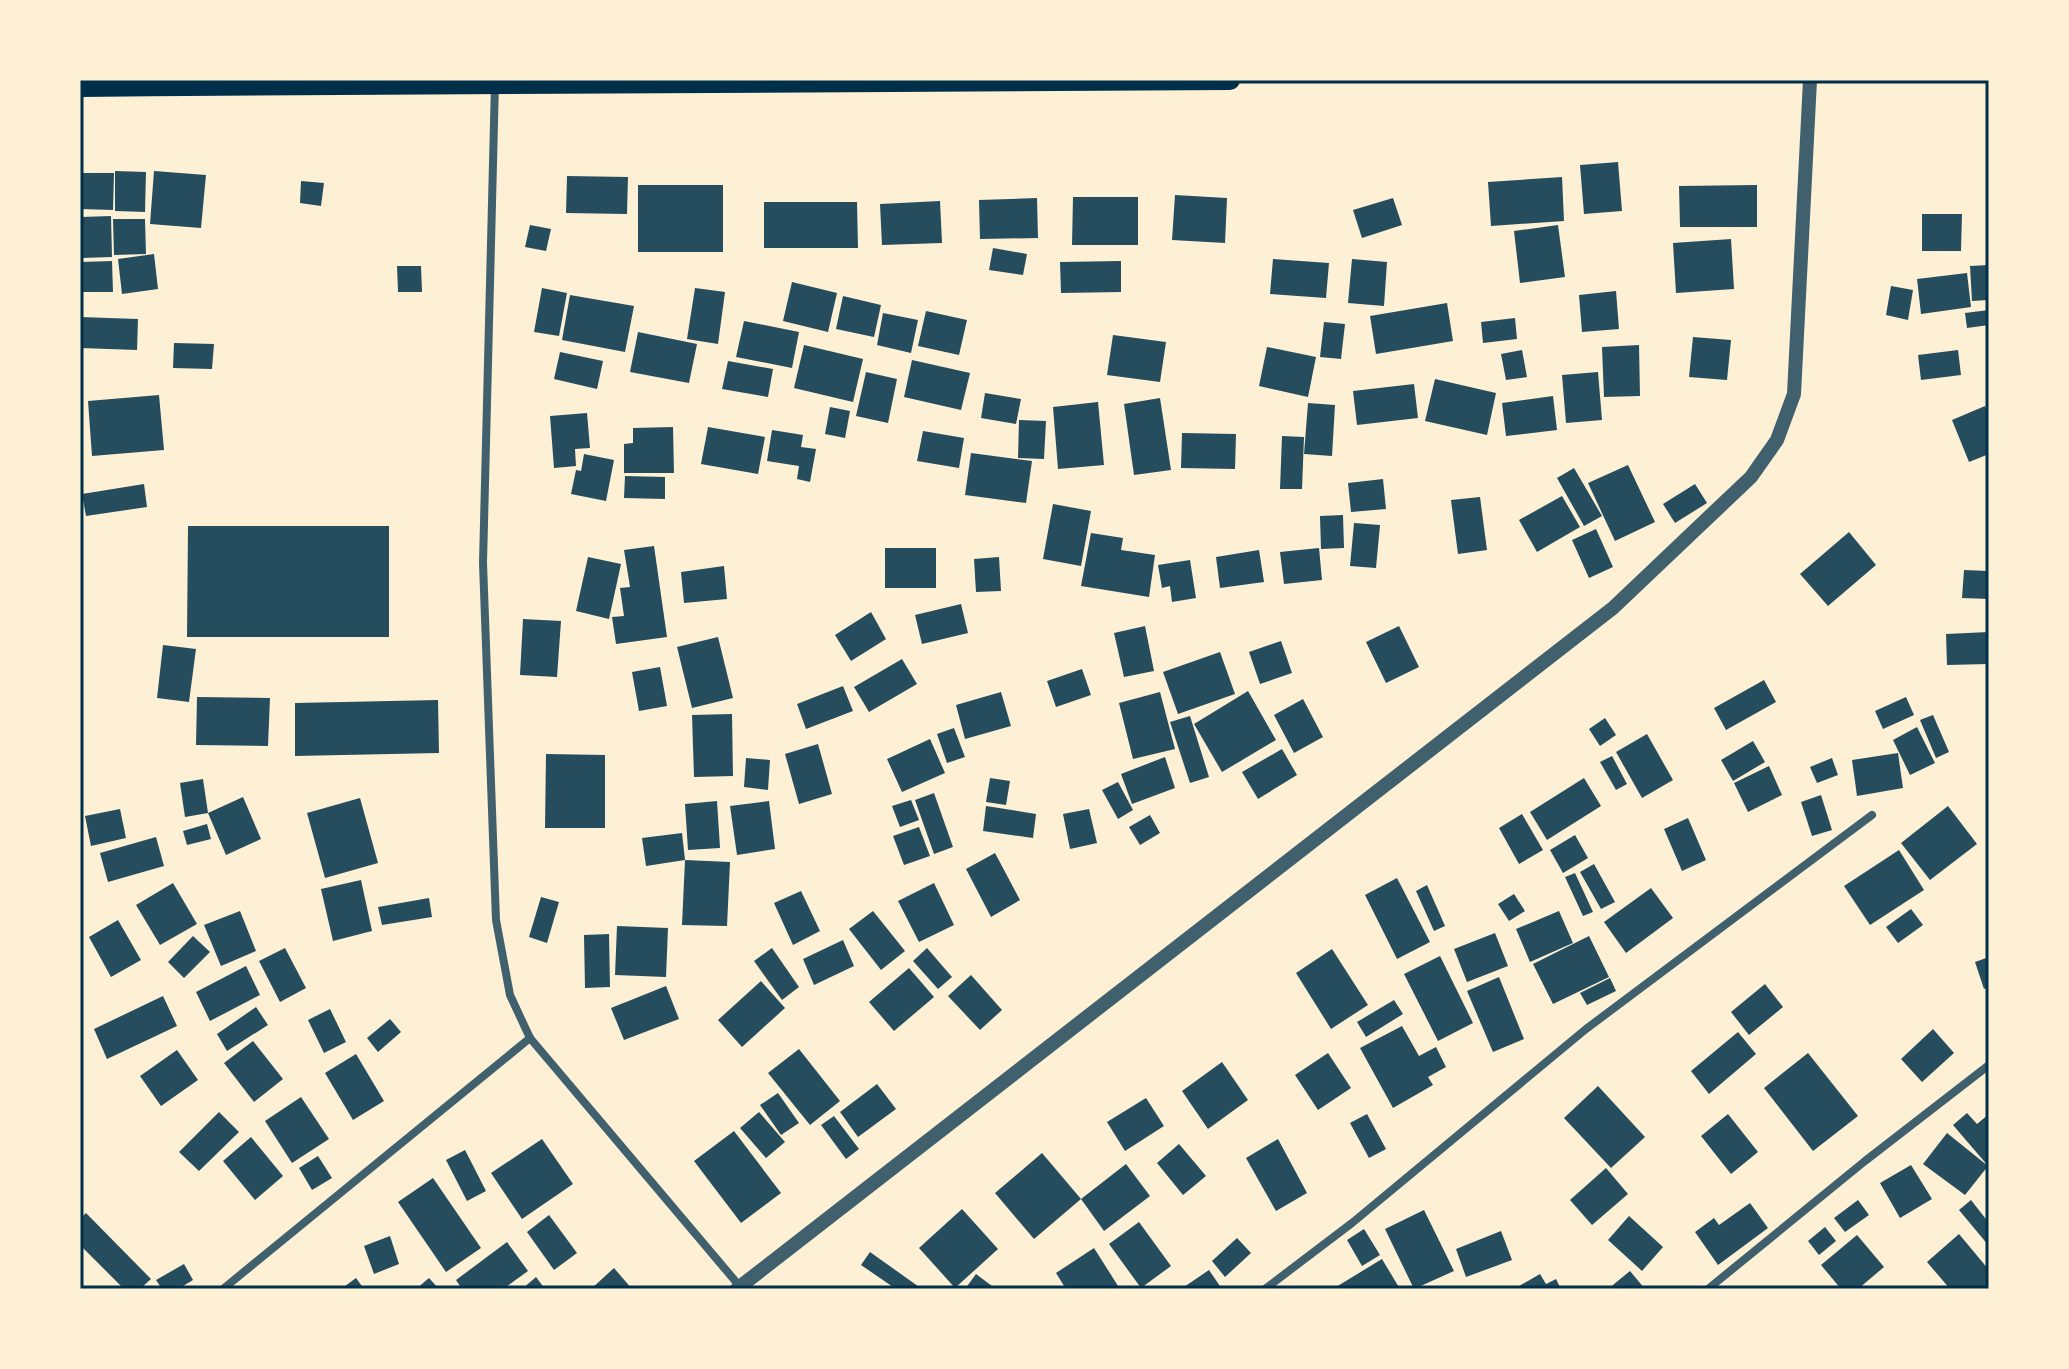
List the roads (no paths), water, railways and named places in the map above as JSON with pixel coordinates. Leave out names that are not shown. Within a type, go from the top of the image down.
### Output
[{"type":"main road","points":[[80,87],[495,82],[1230,80]]},
{"type":"street","points":[[495,82],[483,563],[496,920],[510,995],[530,1038],[740,1288],[1613,608],[1751,477],[1777,440],[1794,394],[1810,80]]},
{"type":"street","points":[[1265,1289],[1352,1223],[1586,1029],[1872,815]]},
{"type":"street","points":[[223,1289],[530,1038]]},
{"type":"street","points":[[1708,1289],[1989,1065]]}]
